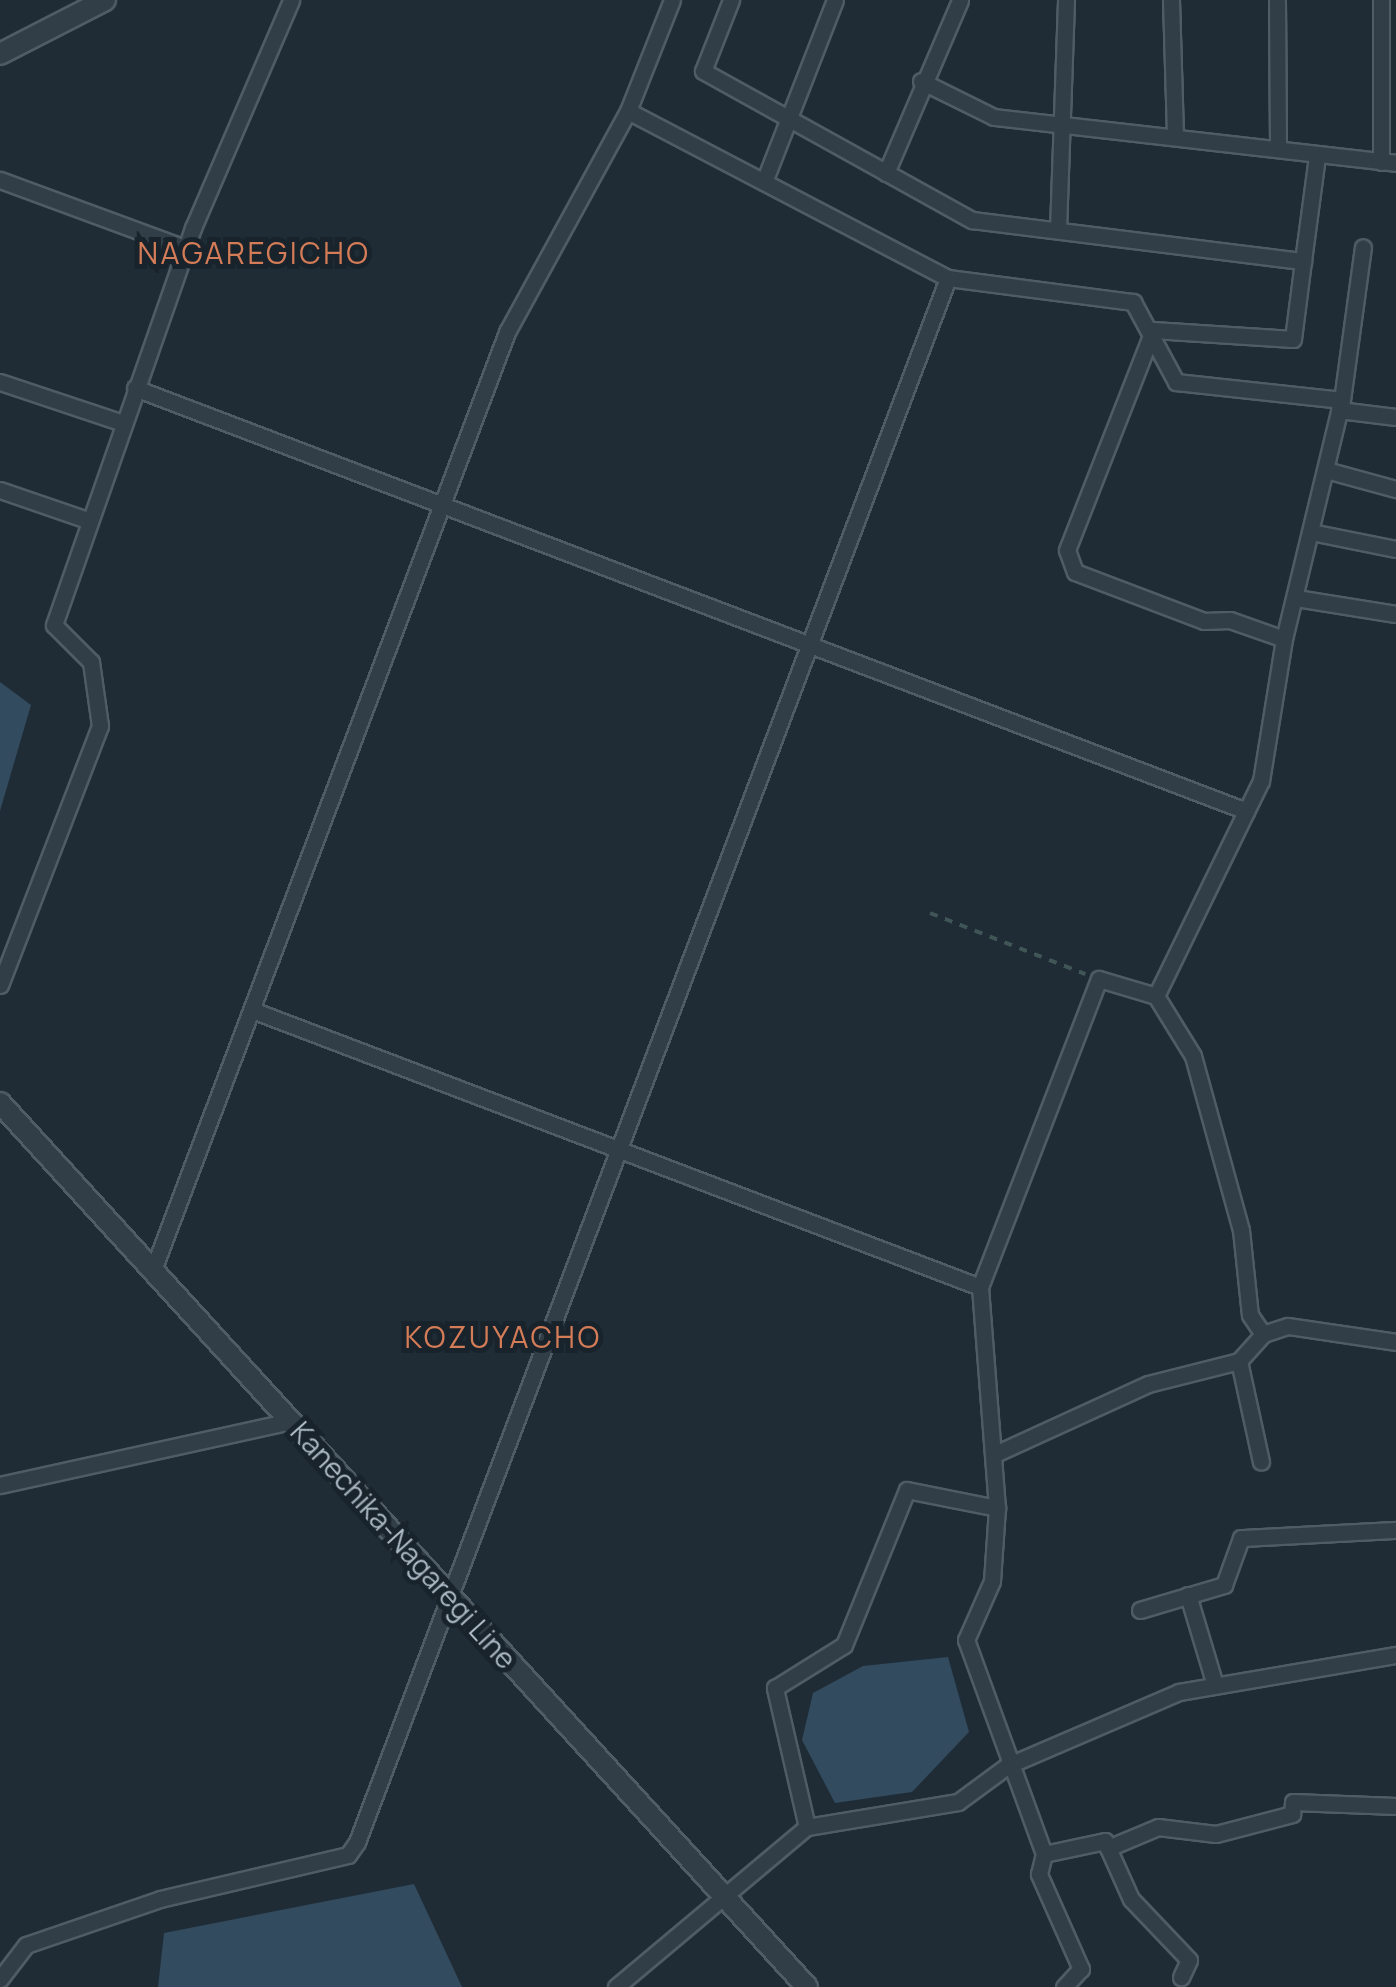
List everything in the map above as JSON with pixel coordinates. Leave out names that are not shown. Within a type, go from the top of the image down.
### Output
[{"type":"street","points":[[0,54],[105,0]]},
{"type":"street","points":[[0,984],[100,726],[91,662],[54,625],[186,248],[291,0]]},
{"type":"street","points":[[153,1270],[507,332],[628,111],[672,0]]},
{"type":"street","points":[[731,0],[702,70],[972,220],[1303,260]]},
{"type":"street","points":[[764,182],[835,0]]},
{"type":"street","points":[[886,173],[921,81],[960,0]]},
{"type":"street","points":[[1058,230],[1066,0]]},
{"type":"street","points":[[1170,0],[1175,137]]},
{"type":"street","points":[[1278,0],[1278,150]]},
{"type":"street","points":[[921,81],[994,117],[1389,163],[1381,0]]},
{"type":"street","points":[[628,111],[948,278],[1133,302],[1154,330],[1176,382],[1341,405],[1396,417]]},
{"type":"street","points":[[1154,330],[1293,339],[1317,156]]},
{"type":"street","points":[[0,180],[186,248]]},
{"type":"street","points":[[1156,996],[1260,780],[1284,639],[1341,405],[1363,247]]},
{"type":"street","points":[[0,1979],[43,1939],[160,1898],[348,1855],[450,1596],[948,278]]},
{"type":"street","points":[[1154,330],[1069,563],[1204,621],[1230,620],[1284,639]]},
{"type":"street","points":[[0,382],[124,423]]},
{"type":"street","points":[[136,388],[1246,810]]},
{"type":"street","points":[[1326,470],[1396,489]]},
{"type":"street","points":[[0,490],[90,522]]},
{"type":"street","points":[[1311,532],[1396,549]]},
{"type":"street","points":[[1296,598],[1396,614]]},
{"type":"street","points":[[1064,1987],[1081,1970],[1038,1874],[1044,1854],[1007,1766],[966,1640],[992,1581],[997,1508],[980,1287],[1099,979],[1156,996],[1193,1056],[1241,1230],[1250,1316],[1263,1334]]},
{"type":"street","points":[[252,1010],[618,1146],[980,1287]]},
{"type":"street","name":"Kanechika-Nagaregi Line","points":[[0,1102],[807,1987]]},
{"type":"street","points":[[995,1454],[1148,1384],[1239,1361],[1263,1334],[1332,1328],[1396,1342]]},
{"type":"street","points":[[1239,1361],[1261,1462]]},
{"type":"street","points":[[0,1485],[291,1421]]},
{"type":"street","points":[[807,1827],[775,1688],[844,1644],[907,1490],[997,1508]]},
{"type":"street","points":[[1140,1610],[1224,1585],[1240,1538],[1396,1530]]},
{"type":"street","points":[[1188,1596],[1215,1685]]},
{"type":"street","points":[[616,1987],[721,1892],[807,1827],[958,1802],[1007,1766],[1215,1685],[1396,1655]]},
{"type":"street","points":[[1108,1848],[1181,1824],[1216,1834],[1292,1814],[1293,1802],[1396,1806]]},
{"type":"street","points":[[1044,1854],[1105,1841],[1131,1899],[1189,1960],[1181,1978]]},
{"type":"path","points":[[930,913],[1099,979]]},
{"type":"water","points":[[0,682],[31,705],[0,811]]},
{"type":"water","points":[[948,1657],[969,1732],[912,1792],[835,1803],[802,1740],[813,1693],[863,1666]]},
{"type":"water","points":[[414,1884],[462,1987],[158,1987],[164,1933]]},
{"type":"district","name":"NAGAREGICHO","points":[[254,253]]},
{"type":"district","name":"KOZUYACHO","points":[[503,1337]]}]
